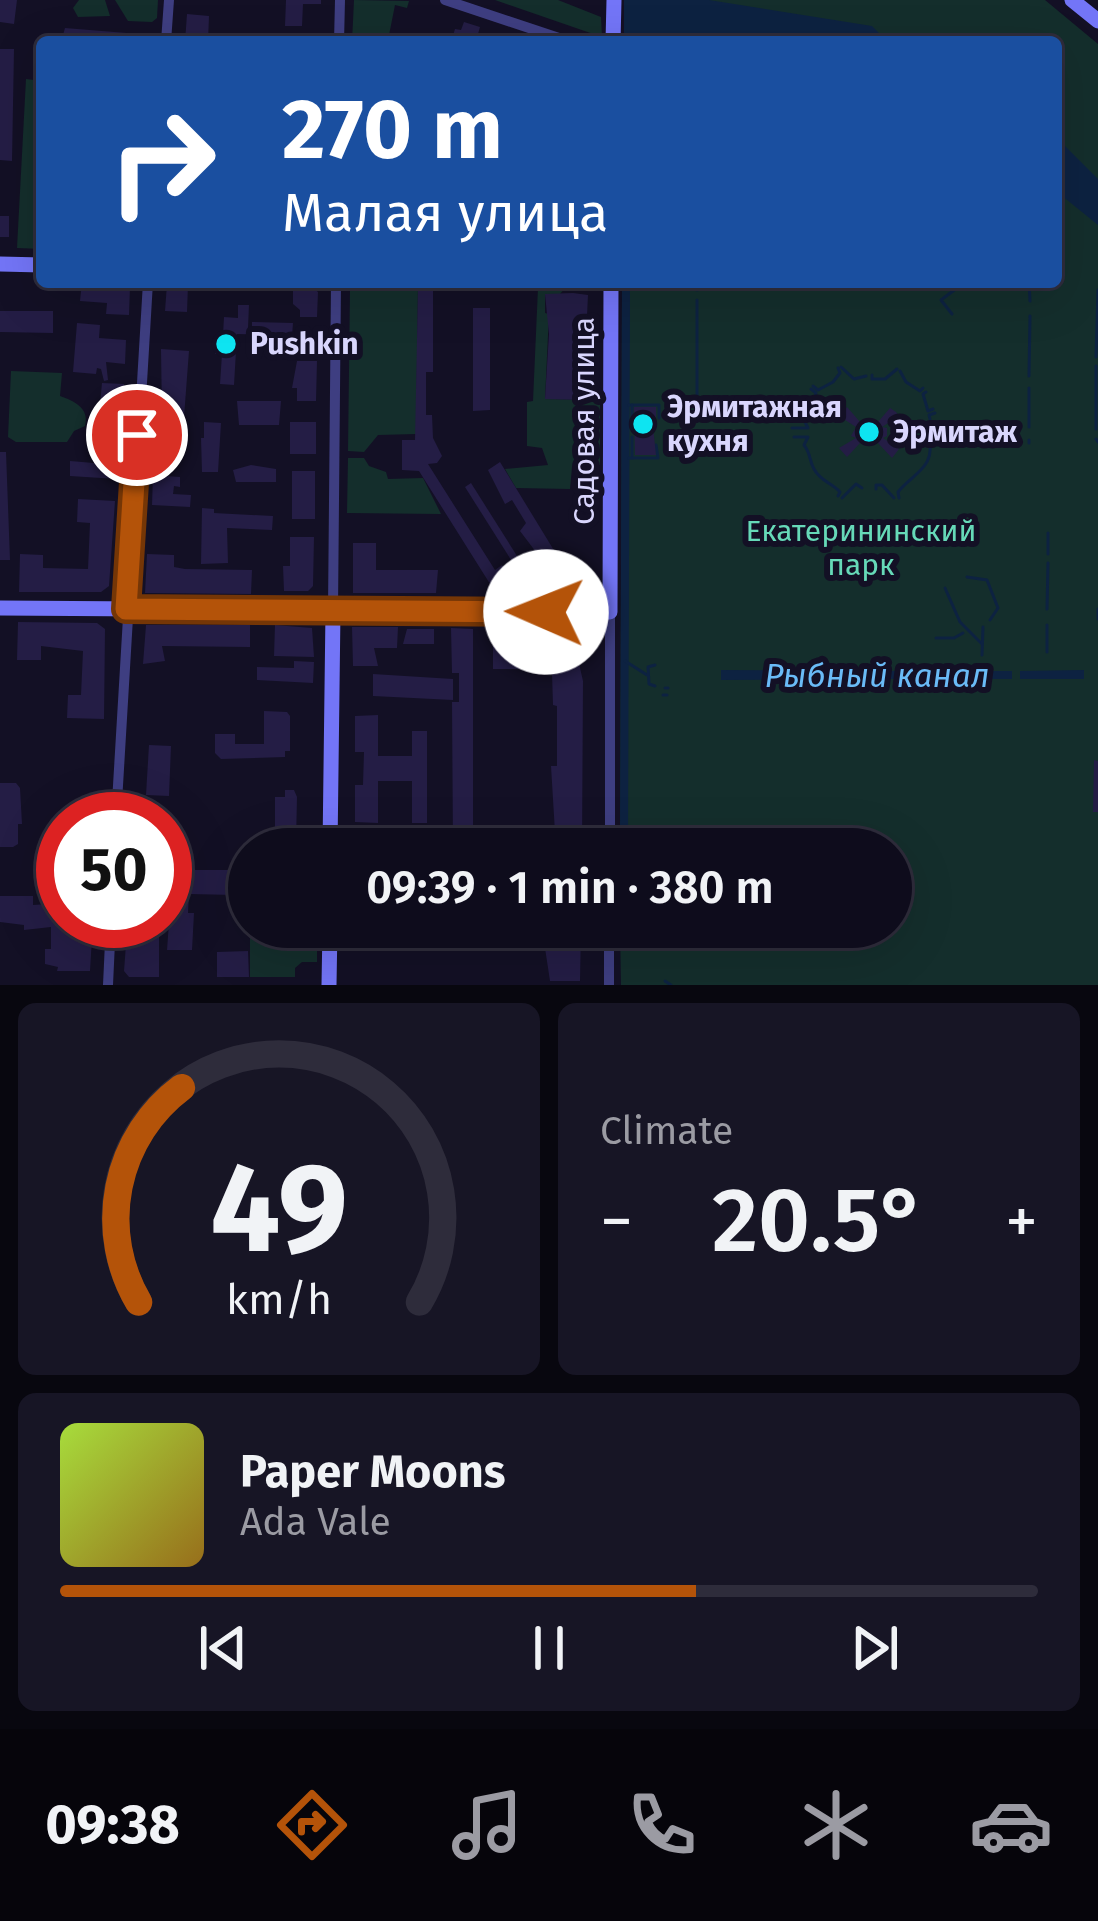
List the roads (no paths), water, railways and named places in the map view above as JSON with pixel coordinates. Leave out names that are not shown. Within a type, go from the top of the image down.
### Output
[{"type":"main road","points":[[613,36],[614,0]]},
{"type":"main road","points":[[1072,0],[1098,21]]},
{"type":"main road","points":[[0,264],[36,265]]},
{"type":"main road","name":"Садовая улица","points":[[610,612],[611,288]]},
{"type":"main road","points":[[0,608],[610,612]]},
{"type":"main road","points":[[330,828],[333,610]]},
{"type":"main road","points":[[329,985],[330,948]]},
{"type":"street","points":[[166,36],[169,0]]},
{"type":"street","points":[[339,36],[340,0]]},
{"type":"street","points":[[445,0],[554,36]]},
{"type":"street","points":[[117,792],[148,288]]},
{"type":"street","points":[[333,610],[336,288]]},
{"type":"street","name":"Садовая улица","points":[[610,612],[610,828]]},
{"type":"street","points":[[108,985],[110,948]]},
{"type":"street","points":[[609,948],[609,985]]},
{"type":"water","points":[[624,0],[709,0],[872,26],[880,36],[624,36]]},
{"type":"water","points":[[1062,143],[1098,179],[1098,225],[1062,196]]},
{"type":"water","points":[[622,288],[630,288],[628,828],[620,828]]},
{"type":"water","points":[[721,670],[864,671],[864,679],[721,680]]},
{"type":"water","points":[[1084,670],[1084,679],[1020,679],[1020,671]]},
{"type":"water","name":"Рыбный канал","points":[[871,671],[1012,671],[1012,679],[871,679]]},
{"type":"waterway","points":[[952,314],[941,300],[957,288]]},
{"type":"waterway","points":[[1029,288],[1030,301]]},
{"type":"waterway","points":[[1096,357],[1098,290]]},
{"type":"waterway","points":[[697,300],[697,421]]},
{"type":"waterway","points":[[1029,376],[1030,316]]},
{"type":"waterway","points":[[1096,366],[1096,429]]},
{"type":"waterway","points":[[841,367],[854,379],[866,376]]},
{"type":"waterway","points":[[813,386],[818,390],[833,382],[838,368]]},
{"type":"waterway","points":[[872,375],[872,379],[885,379],[897,369]]},
{"type":"waterway","points":[[900,371],[906,382],[920,391],[923,388]]},
{"type":"waterway","points":[[1029,388],[1029,427]]},
{"type":"waterway","points":[[792,428],[808,428],[803,418],[811,411],[816,393],[811,389]]},
{"type":"waterway","points":[[926,392],[928,411],[933,409]]},
{"type":"waterway","points":[[629,405],[659,405],[659,418]]},
{"type":"waterway","points":[[632,405],[632,426]]},
{"type":"waterway","points":[[930,419],[935,413]]},
{"type":"waterway","points":[[931,423],[928,430],[935,430]]},
{"type":"waterway","points":[[899,498],[898,492],[927,462],[928,435],[935,435]]},
{"type":"waterway","points":[[632,437],[632,458]]},
{"type":"waterway","points":[[794,437],[808,437],[804,445],[814,469],[840,492],[838,496]]},
{"type":"waterway","points":[[629,458],[658,458],[656,445]]},
{"type":"waterway","points":[[842,498],[856,484],[862,488]]},
{"type":"waterway","points":[[876,489],[882,485],[894,498]]},
{"type":"waterway","points":[[1048,533],[1048,554]]},
{"type":"waterway","points":[[1047,609],[1048,563]]},
{"type":"waterway","points":[[967,577],[987,580],[998,608],[990,620]]},
{"type":"waterway","name":"Рыбный канал","points":[[945,588],[960,622],[982,644]]},
{"type":"waterway","points":[[1098,609],[1098,619]]},
{"type":"waterway","points":[[1047,625],[1047,652]]},
{"type":"waterway","name":"Рыбный канал","points":[[982,655],[983,627]]},
{"type":"waterway","points":[[936,638],[963,633]]},
{"type":"waterway","points":[[625,661],[647,675]]},
{"type":"waterway","points":[[655,665],[648,667],[649,684],[655,686]]},
{"type":"waterway","points":[[665,981],[671,985]]},
{"type":"place","name":"Pushkin","points":[[226,344]]},
{"type":"place","name":"Эрмитажная кухня","points":[[643,424]]},
{"type":"place","name":"Эрмитаж","points":[[869,432]]},
{"type":"park label","name":"Екатерининский парк","points":[[861,548]]}]
